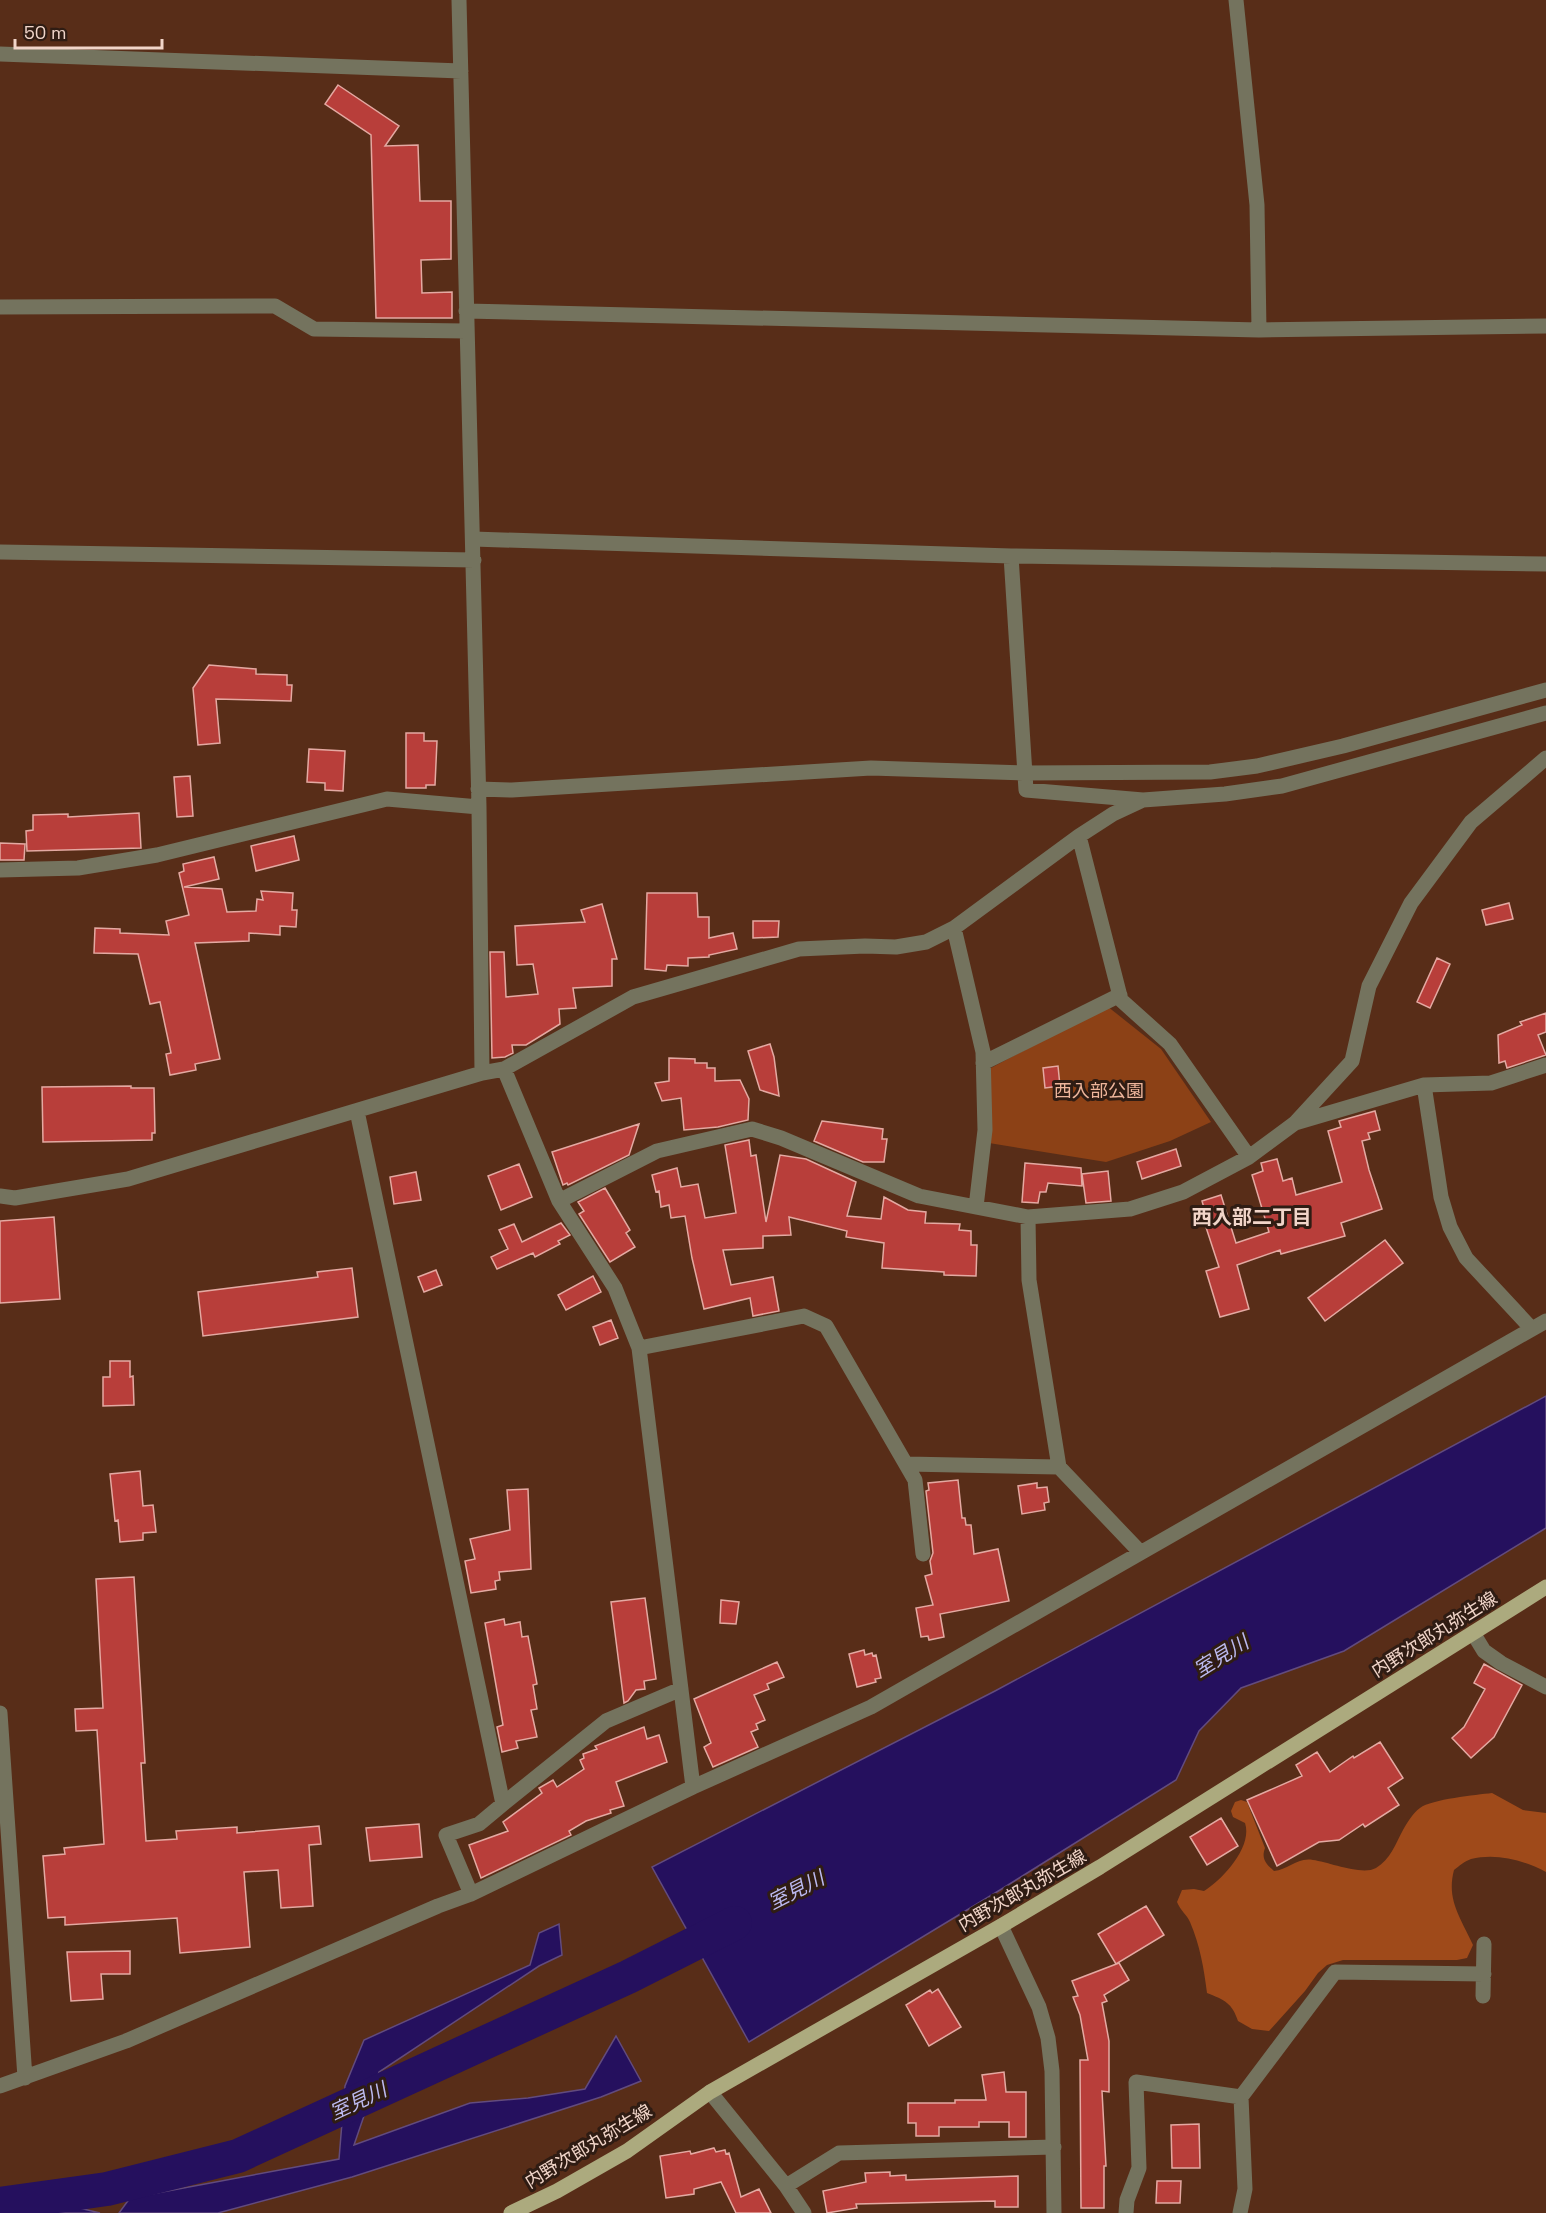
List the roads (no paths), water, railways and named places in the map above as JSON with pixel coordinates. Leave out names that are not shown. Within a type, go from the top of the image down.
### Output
[{"type":"main road","name":"内野次郎丸弥生線","points":[[510,2213],[557,2191],[627,2151],[710,2092],[1001,1926],[1546,1587]]},
{"type":"street","points":[[459,0],[466,331],[474,560],[483,1073]]},
{"type":"street","points":[[1236,0],[1257,205],[1259,330]]},
{"type":"street","points":[[0,54],[460,71]]},
{"type":"street","points":[[0,307],[275,306],[314,329],[466,331]]},
{"type":"street","points":[[466,311],[1259,330],[1546,326]]},
{"type":"street","points":[[473,539],[1011,556],[1546,564]]},
{"type":"street","points":[[0,552],[474,560]]},
{"type":"street","points":[[1011,556],[1023,773],[1026,790],[1143,800],[1225,794],[1282,786],[1546,713]]},
{"type":"street","points":[[478,789],[512,790],[871,768],[1023,773],[1210,772],[1257,766],[1343,746],[1546,690]]},
{"type":"street","points":[[559,1201],[657,1150],[752,1129],[781,1138],[919,1196],[1028,1218],[1130,1209],[1183,1192],[1249,1157],[1295,1123],[1352,1060],[1369,986],[1411,903],[1471,822],[1546,758]]},
{"type":"street","points":[[0,870],[78,868],[157,855],[387,800],[479,807]]},
{"type":"street","points":[[0,1196],[15,1198],[128,1179],[504,1068],[633,997],[799,949],[896,947],[926,942],[954,928],[1113,814],[1143,800]]},
{"type":"street","points":[[1080,836],[1121,1000],[1170,1044],[1249,1157]]},
{"type":"street","points":[[954,928],[983,1052],[984,1130],[976,1207]]},
{"type":"street","points":[[983,1063],[1120,995]]},
{"type":"street","points":[[1295,1123],[1425,1085],[1491,1083],[1546,1065]]},
{"type":"street","points":[[504,1068],[559,1201],[615,1288],[639,1348],[693,1787]]},
{"type":"street","points":[[1425,1085],[1441,1197],[1450,1227],[1466,1258],[1531,1328]]},
{"type":"street","points":[[357,1111],[503,1804]]},
{"type":"street","points":[[1028,1218],[1029,1280],[1059,1467],[1140,1552]]},
{"type":"street","points":[[639,1348],[804,1316],[826,1326],[915,1480],[923,1554]]},
{"type":"street","points":[[0,2086],[126,2041],[438,1906],[471,1894],[693,1787],[871,1707],[1546,1321]]},
{"type":"street","points":[[907,1464],[1059,1467]]},
{"type":"street","points":[[1473,1633],[1484,1651],[1501,1663],[1546,1687]]},
{"type":"street","points":[[471,1894],[446,1835],[478,1824],[606,1721],[681,1689]]},
{"type":"street","points":[[0,1713],[25,2078]]},
{"type":"street","points":[[1001,1926],[1039,2007],[1048,2038],[1052,2071],[1054,2213]]},
{"type":"street","points":[[1483,1996],[1484,1944]]},
{"type":"street","points":[[1240,2213],[1245,2189],[1241,2097],[1335,1972],[1484,1974]]},
{"type":"street","points":[[1126,2213],[1127,2200],[1138,2168],[1136,2082],[1241,2097]]},
{"type":"street","points":[[710,2092],[786,2186],[804,2213]]},
{"type":"street","points":[[786,2186],[839,2153],[1054,2147]]},
{"type":"water","points":[[1546,1396],[1546,1528],[1344,1651],[1241,1688],[1199,1731],[1176,1780],[749,2042],[652,1867],[995,1691]]},
{"type":"water","points":[[559,1924],[562,1955],[539,1966],[379,2072],[354,2145],[470,2103],[528,2098],[585,2089],[616,2036],[641,2081],[601,2097],[352,2177],[218,2213],[119,2213],[130,2198],[339,2159],[345,2086],[364,2040],[530,1965],[539,1933]]},
{"type":"water","points":[[0,2189],[100,2213],[0,2213]]},
{"type":"waterway","name":"室見川","points":[[0,2204],[107,2189],[238,2156],[628,1977],[735,1923]]},
{"type":"district","name":"西入部二丁目","points":[[1252,1217]]},
{"type":"park label","name":"西入部公園","points":[[1099,1090]]}]
